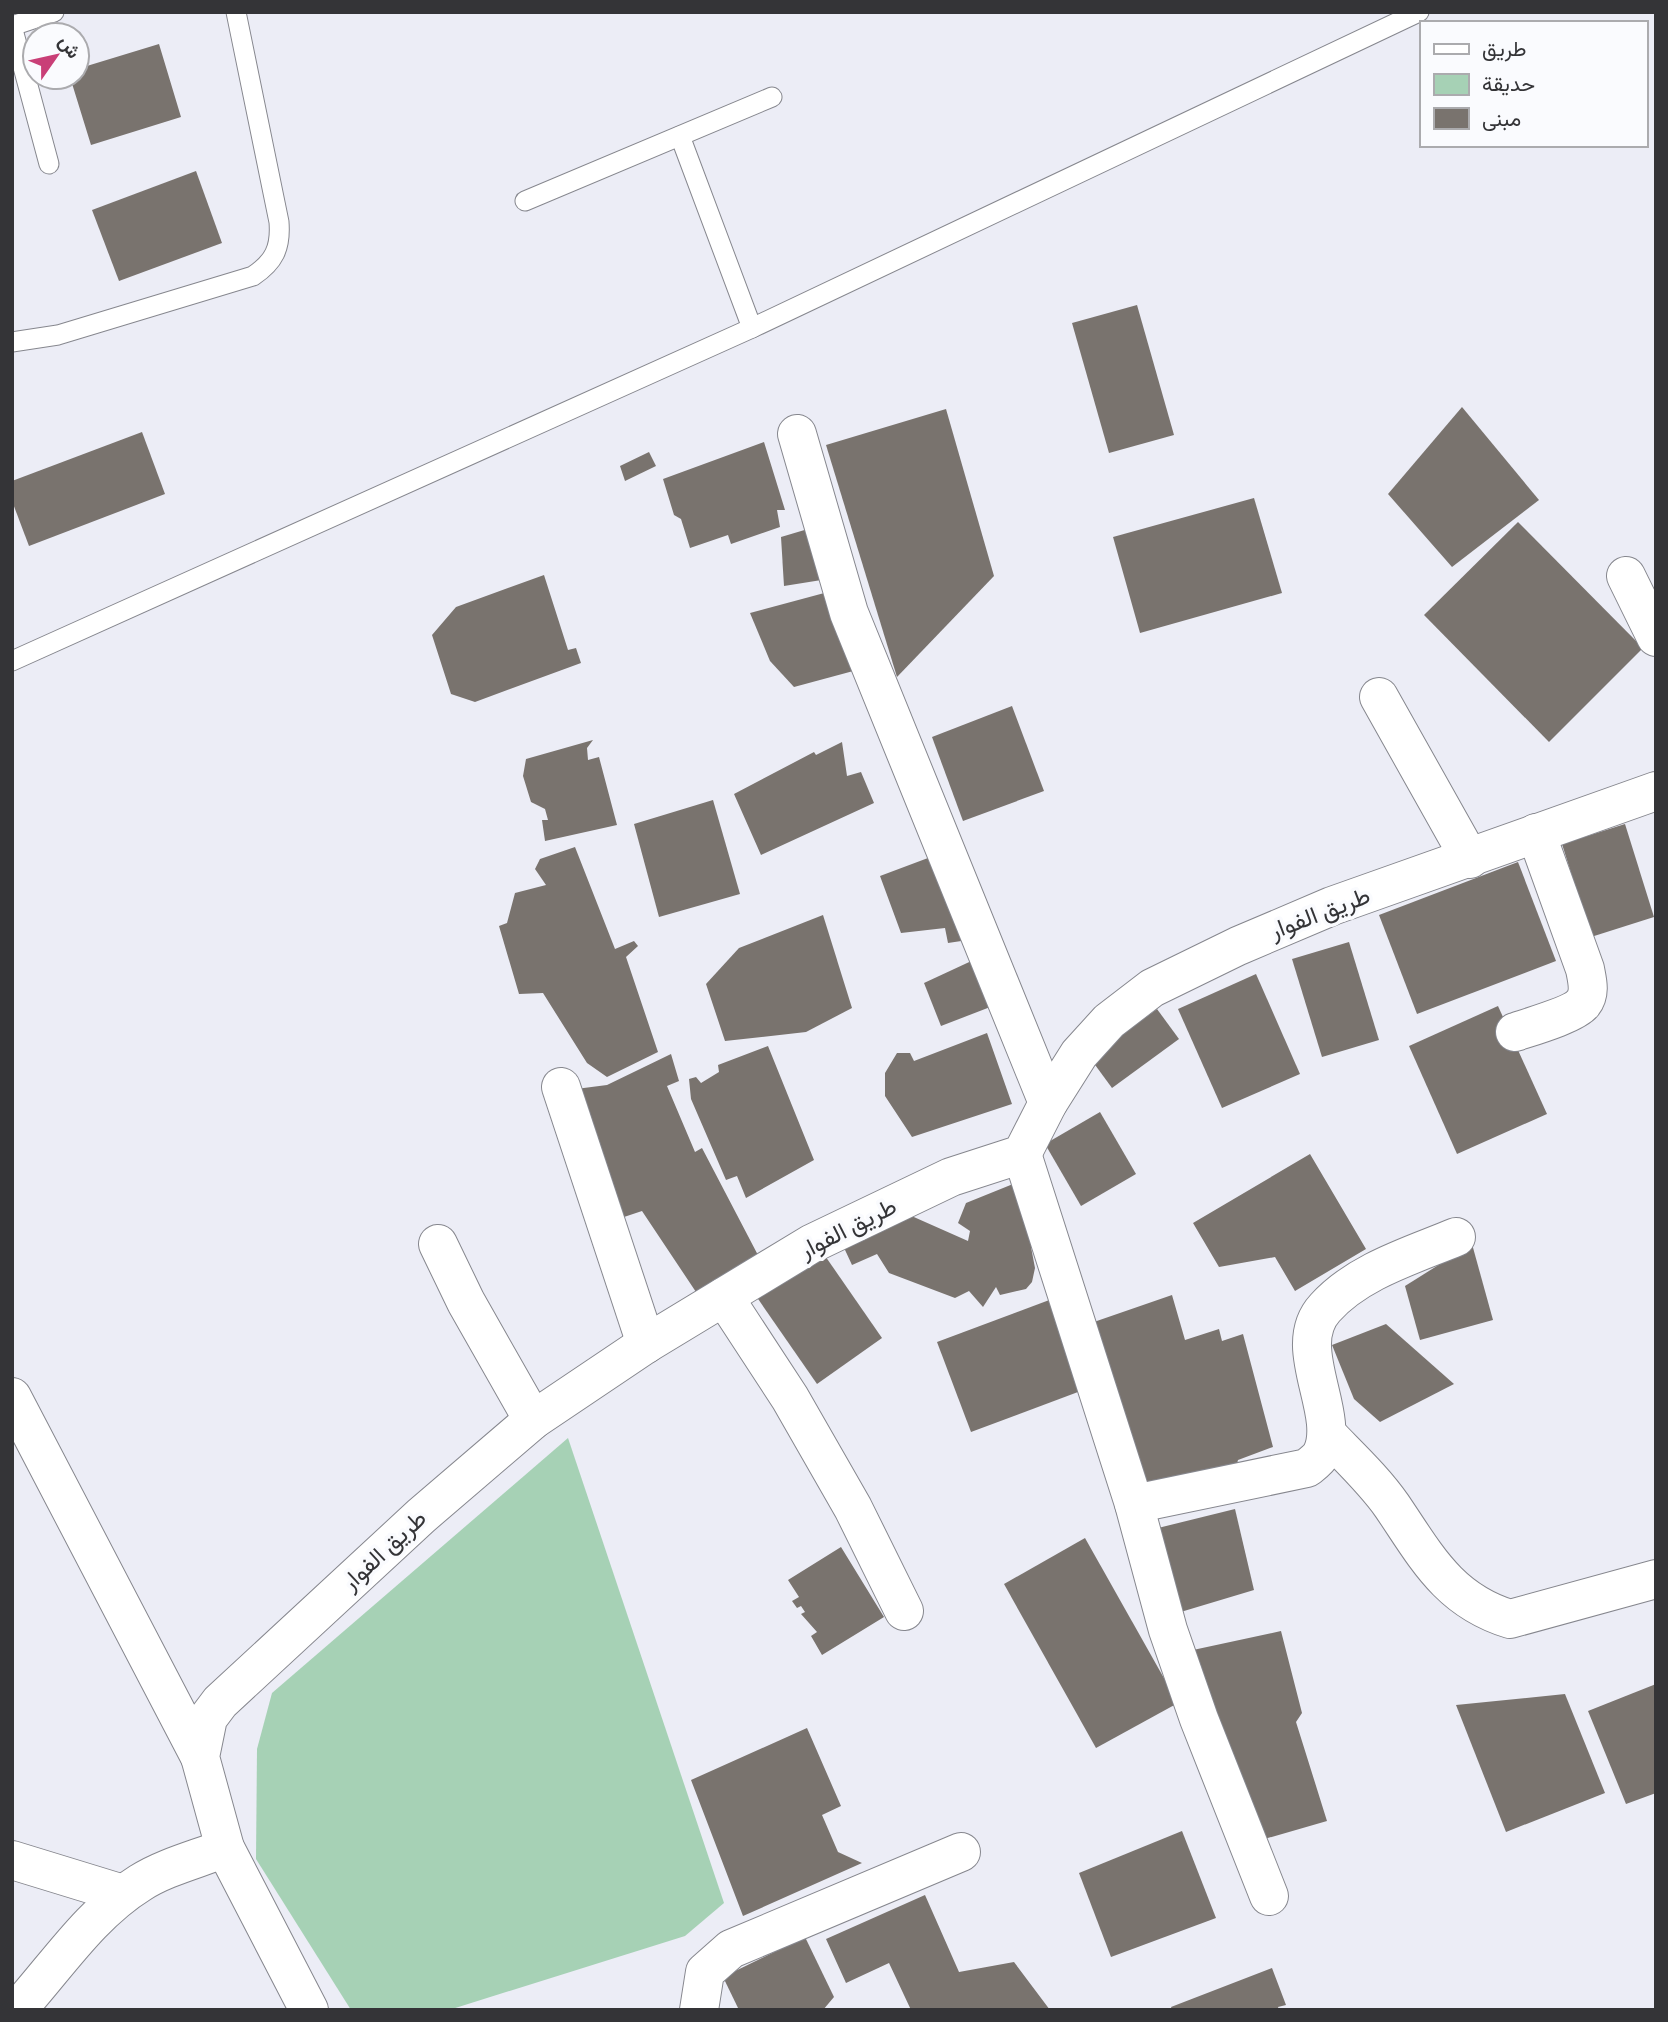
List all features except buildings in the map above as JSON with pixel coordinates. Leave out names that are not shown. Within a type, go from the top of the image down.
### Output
[{"type":"street","points":[[797,434],[849,613],[1048,1102]]},
{"type":"street","points":[[1626,576],[1656,637]]},
{"type":"street","points":[[1379,697],[1470,859]]},
{"type":"street","name":"طريق الفوار","points":[[309,2010],[225,1848],[200,1757],[208,1718],[220,1702],[421,1516],[533,1420],[646,1344],[724,1297],[850,1224],[951,1177],[1022,1154],[1048,1102],[1079,1054],[1110,1021],[1152,988],[1238,946],[1332,906],[1656,791]]},
{"type":"street","points":[[1515,1032],[1573,1009],[1583,1003],[1588,989],[1585,969],[1536,833]]},
{"type":"street","points":[[561,1087],[646,1344]]},
{"type":"street","points":[[1022,1154],[1135,1504],[1168,1630],[1269,1896]]},
{"type":"street","points":[[1135,1504],[1307,1468],[1322,1455],[1327,1434],[1313,1359],[1314,1326],[1324,1308],[1385,1267],[1456,1237]]},
{"type":"street","points":[[438,1244],[466,1302],[533,1420]]},
{"type":"street","points":[[724,1297],[790,1398],[853,1508],[904,1611]]},
{"type":"street","points":[[12,1397],[200,1757]]},
{"type":"street","points":[[1327,1434],[1392,1506],[1409,1536],[1437,1571],[1487,1612],[1510,1619],[1656,1579]]},
{"type":"street","points":[[17,2010],[91,1922],[123,1895],[142,1881],[225,1848]]},
{"type":"street","points":[[699,2010],[705,1972],[731,1949],[961,1852]]},
{"type":"street","points":[[12,1860],[123,1895]]},
{"type":"lane","points":[[49,164],[12,26],[54,12]]},
{"type":"lane","points":[[12,342],[58,335],[253,276],[266,267],[276,254],[280,238],[279,222],[236,12]]},
{"type":"lane","points":[[12,661],[752,328],[1419,12]]},
{"type":"lane","points":[[525,201],[772,97]]},
{"type":"lane","points":[[680,136],[752,328]]},
{"type":"green space","points":[[568,1438],[724,1903],[685,1936],[449,2010],[351,2010],[256,1859],[257,1749],[272,1693]]}]
